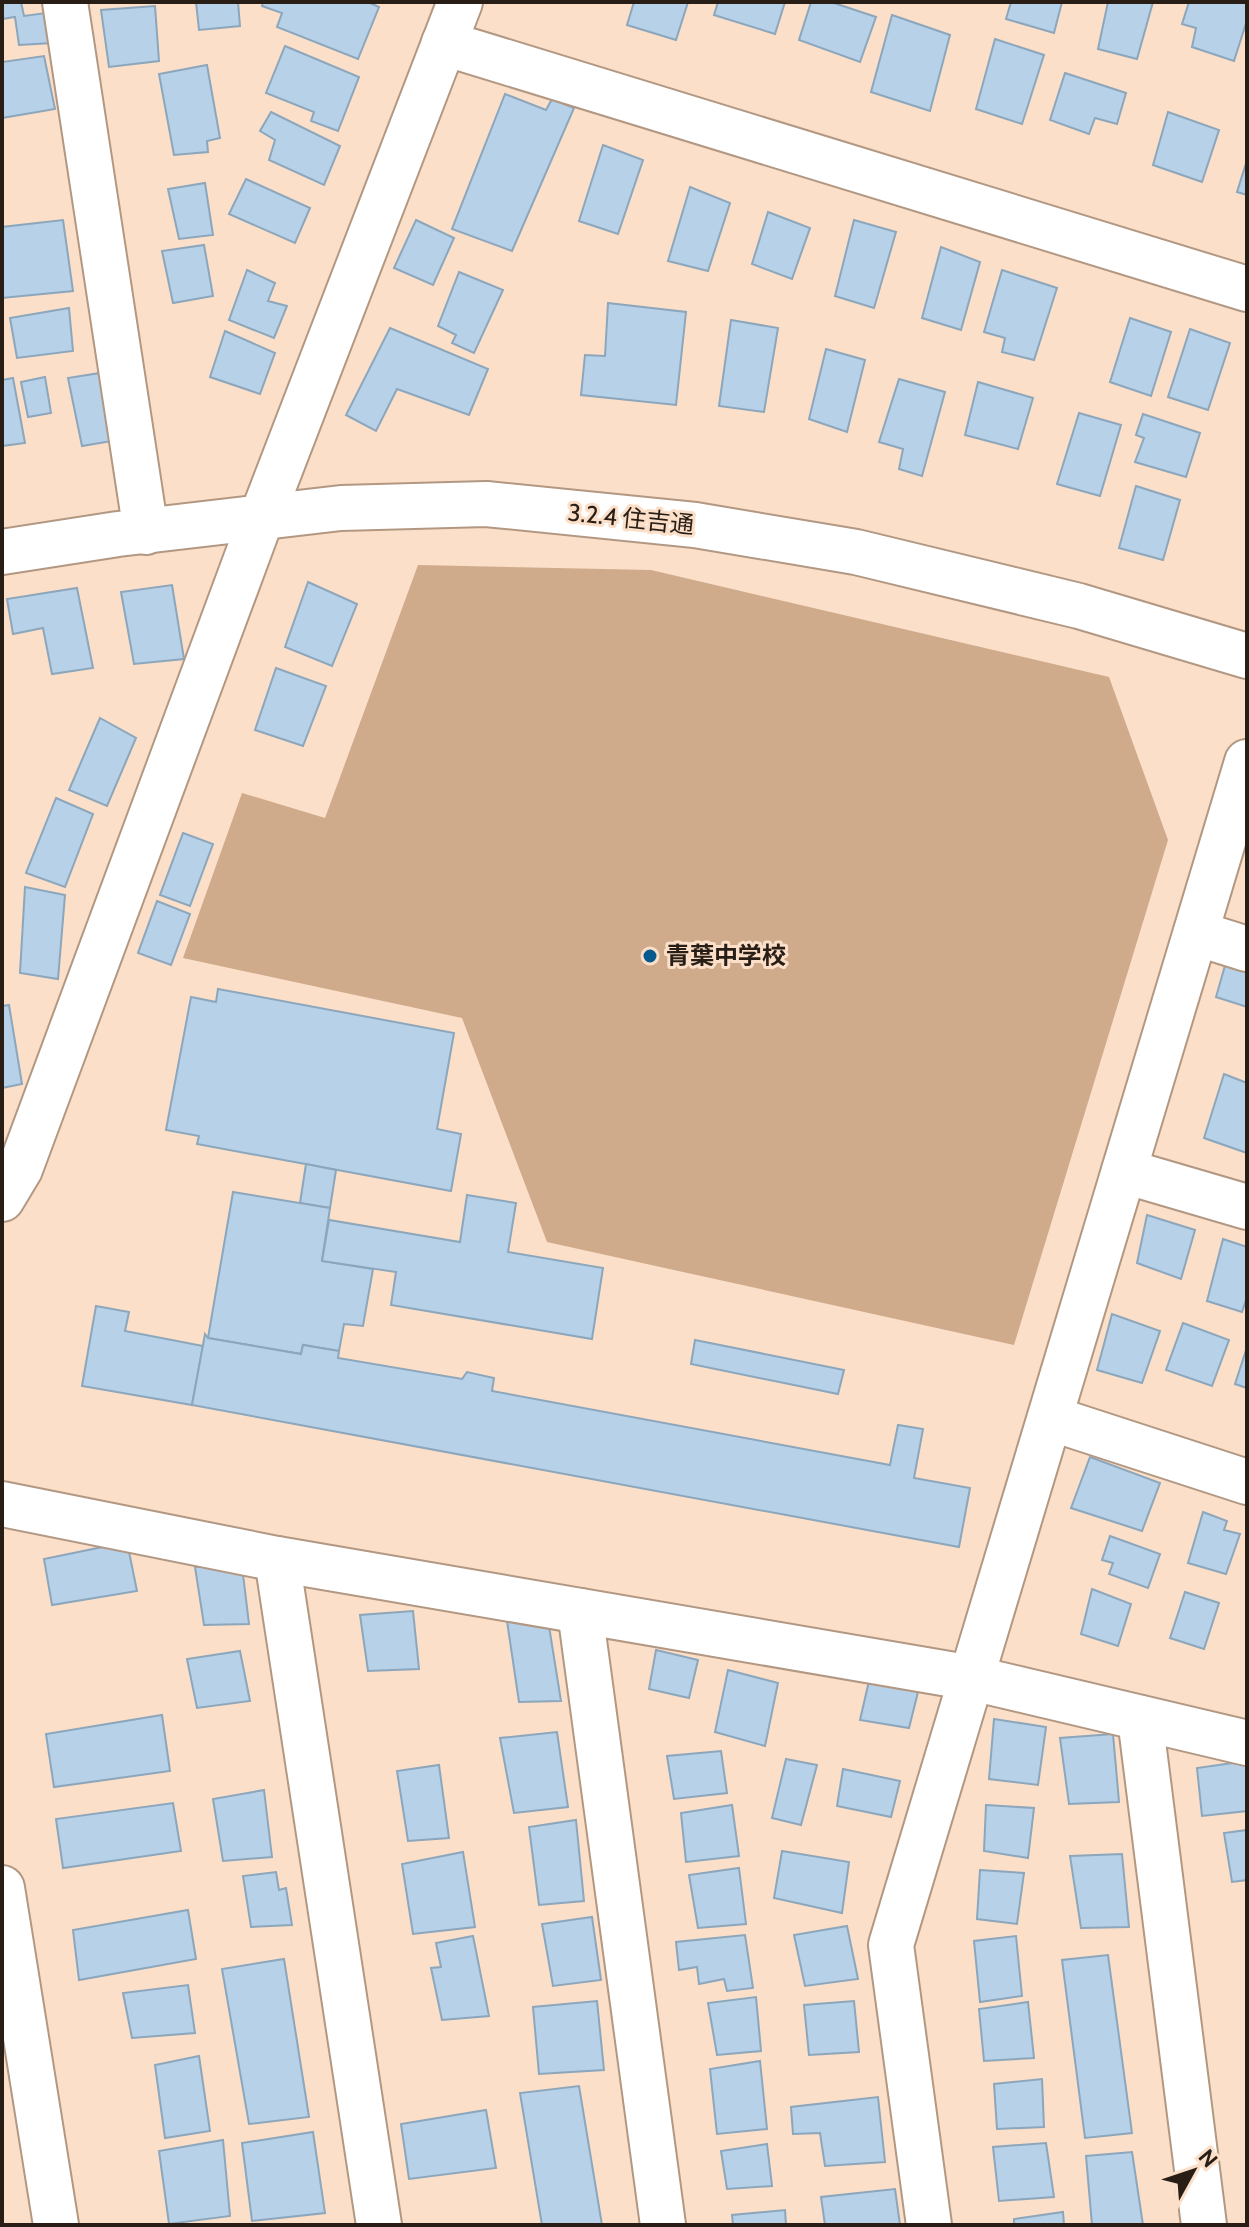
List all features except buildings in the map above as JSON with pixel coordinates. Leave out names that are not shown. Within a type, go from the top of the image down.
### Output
[{"type":"street","points":[[65,2],[146,532]]},
{"type":"street","points":[[2,1199],[20,1169],[261,519],[460,2]]},
{"type":"street","points":[[444,43],[1247,289]]},
{"type":"street","name":"3.2.4 住吉通","points":[[2,552],[341,508],[486,504],[695,525],[856,552],[1079,606],[1247,656]]},
{"type":"street","points":[[929,2225],[891,1945],[1247,762]]},
{"type":"street","points":[[1196,933],[1247,949]]},
{"type":"street","points":[[1124,1171],[1247,1207]]},
{"type":"street","points":[[1050,1418],[1247,1482]]},
{"type":"street","points":[[2,1504],[277,1559],[972,1678],[1247,1743]]},
{"type":"street","points":[[277,1559],[379,2225]]},
{"type":"street","points":[[580,1611],[663,2225]]},
{"type":"street","points":[[1140,1718],[1204,2225]]},
{"type":"street","points":[[2,1888],[56,2225]]},
{"type":"shaded area","points":[[418,565],[651,570],[1109,677],[1168,840],[1014,1345],[547,1242],[462,1018],[183,958],[242,793],[325,818]]},
{"type":"place","name":"青葉中学校","points":[[650,956]]}]
